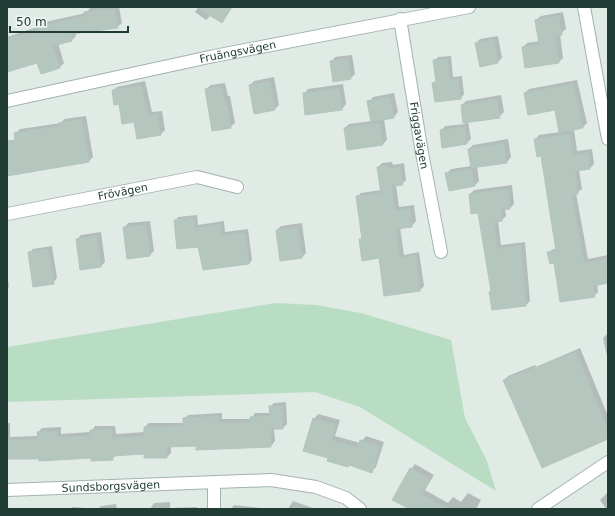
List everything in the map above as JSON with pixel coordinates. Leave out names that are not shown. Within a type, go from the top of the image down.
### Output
[{"type":"street","name":"Fruängsvägen","points":[[7,100],[214,56],[400,19],[469,7]]},
{"type":"street","points":[[584,7],[608,139]]},
{"type":"street","name":"Friggavägen","points":[[400,19],[422,153],[442,252]]},
{"type":"street","name":"Frövägen","points":[[7,214],[197,177],[237,187]]},
{"type":"street","points":[[538,509],[608,462]]},
{"type":"street","name":"Sundsborgsvägen","points":[[7,490],[271,480],[316,487],[346,498],[360,509]]},
{"type":"street","points":[[214,483],[214,509]]},
{"type":"green space","points":[[276,303],[316,305],[361,313],[451,340],[465,418],[487,461],[496,491],[360,407],[315,392],[7,402],[7,347]]},
{"type":"building","points":[[196,7],[232,7],[222,23]]},
{"type":"building","points":[[115,8],[118,28],[71,34],[72,41],[53,46],[60,68],[41,74],[37,63],[7,72],[7,39],[37,30],[36,27],[85,16],[84,12]]},
{"type":"building","points":[[559,16],[562,35],[555,36],[559,63],[525,68],[522,47],[539,44],[535,20]]},
{"type":"building","points":[[494,39],[498,63],[480,67],[475,43]]},
{"type":"building","points":[[348,58],[351,79],[333,82],[330,61]]},
{"type":"building","points":[[447,59],[450,80],[458,79],[461,99],[435,102],[432,83],[436,82],[433,60]]},
{"type":"building","points":[[270,81],[275,110],[254,114],[249,85]]},
{"type":"building","points":[[573,84],[583,128],[559,133],[555,110],[528,115],[524,93]]},
{"type":"building","points":[[141,85],[148,116],[157,114],[161,135],[137,139],[134,122],[122,124],[119,104],[114,105],[112,90]]},
{"type":"building","points":[[221,86],[224,100],[226,100],[231,128],[212,131],[205,89]]},
{"type":"building","points":[[339,88],[342,110],[305,115],[303,93]]},
{"type":"building","points":[[390,97],[394,118],[371,122],[367,101]]},
{"type":"building","points":[[497,99],[500,118],[463,123],[461,105]]},
{"type":"building","points":[[82,119],[89,162],[7,176],[7,141],[15,140],[14,133],[59,126],[59,123]]},
{"type":"building","points":[[380,123],[383,145],[347,150],[344,128]]},
{"type":"building","points":[[465,127],[467,144],[442,148],[440,130]]},
{"type":"building","points":[[570,134],[573,155],[588,153],[590,169],[575,171],[578,194],[572,195],[584,263],[608,258],[608,283],[593,286],[595,297],[560,302],[554,263],[550,264],[547,252],[556,251],[541,156],[537,157],[534,139]]},
{"type":"building","points":[[504,143],[507,163],[471,168],[468,149]]},
{"type":"building","points":[[388,165],[389,169],[400,167],[403,185],[392,186],[395,211],[410,208],[412,227],[396,229],[400,258],[416,255],[420,291],[384,296],[379,258],[362,261],[359,239],[362,239],[356,196],[381,193],[377,167]]},
{"type":"building","points":[[472,169],[475,186],[449,191],[445,173]]},
{"type":"building","points":[[508,189],[510,209],[501,210],[502,221],[494,222],[497,249],[521,245],[526,306],[492,310],[489,292],[491,291],[478,213],[471,214],[469,194]]},
{"type":"building","points":[[194,218],[195,228],[220,224],[222,235],[245,233],[249,264],[203,270],[198,247],[177,249],[174,220]]},
{"type":"building","points":[[146,225],[150,256],[127,259],[123,227]]},
{"type":"building","points":[[298,227],[302,258],[280,261],[276,230]]},
{"type":"building","points":[[97,236],[101,267],[80,270],[76,239]]},
{"type":"building","points":[[48,249],[54,284],[33,287],[28,252]]},
{"type":"building","points":[[576,352],[608,430],[608,439],[542,468],[503,380]]},
{"type":"building","points":[[269,406],[283,406],[283,429],[271,429],[271,447],[196,450],[196,446],[167,447],[167,458],[144,458],[144,454],[112,456],[113,460],[91,461],[91,458],[39,461],[39,459],[7,459],[7,440],[38,439],[37,432],[57,431],[58,437],[90,436],[90,430],[112,429],[112,438],[144,436],[144,427],[183,426],[183,418],[218,416],[219,423],[250,422],[250,417],[270,416]]},
{"type":"building","points":[[313,418],[336,425],[332,440],[358,448],[360,440],[380,446],[372,473],[349,465],[348,467],[327,461],[328,458],[303,451]]},
{"type":"building","points":[[410,468],[430,479],[422,495],[447,509],[410,509],[392,500]]}]
